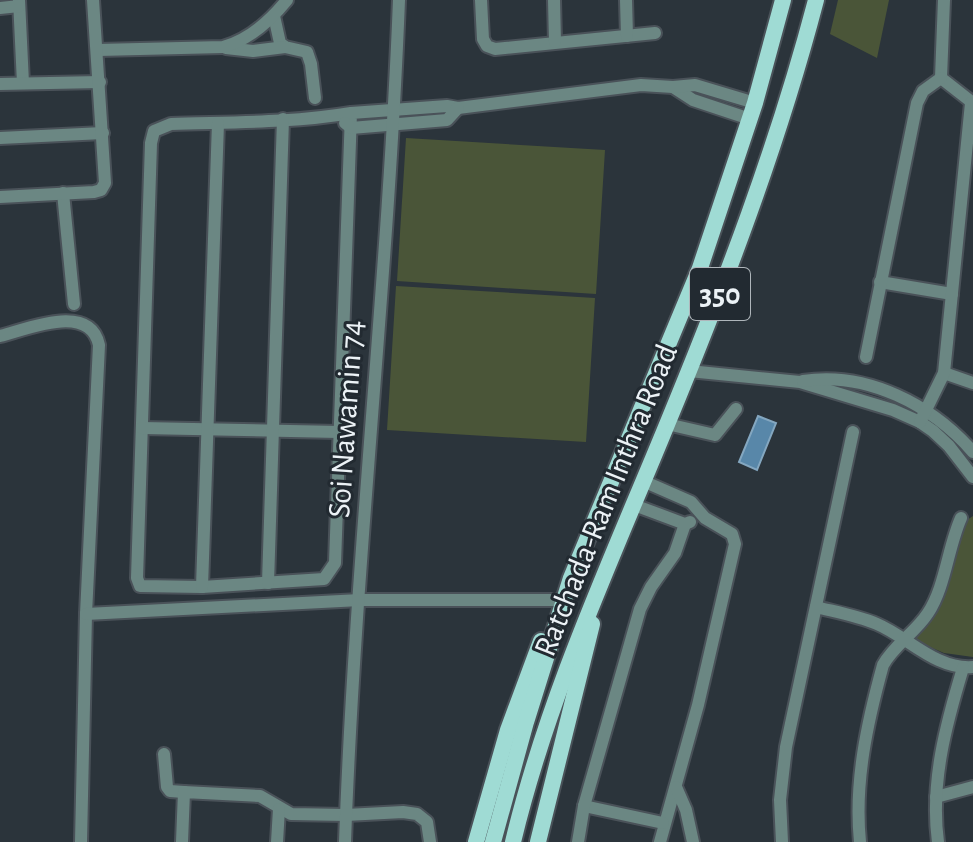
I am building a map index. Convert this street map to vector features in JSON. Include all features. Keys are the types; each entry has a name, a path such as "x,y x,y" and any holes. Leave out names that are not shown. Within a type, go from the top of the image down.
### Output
{"main road":[{"name":"Ratchada-Ram Inthra Road","path":"493,842 571,578 700,268 753,111 783,0"},
{"name":"Ratchada-Ram Inthra Road","path":"513,842 553,703 689,371 763,180 816,0"},
{"path":"476,842 508,730 541,640 571,578"},
{"path":"538,842 603,579"}],"street":[{"path":"0,197 94,192 101,190 105,183 93,0"},
{"path":"223,47 243,40 274,16 287,0"},
{"name":"Soi Nawamin 74","path":"345,842 369,434 394,125 399,0"},
{"path":"481,0 483,39 487,46 495,49 655,33"},
{"path":"554,0 555,42"},
{"path":"626,0 627,36"},
{"path":"941,78 944,0"},
{"path":"0,8 19,3 23,83"},
{"path":"274,16 280,43 285,47"},
{"path":"98,50 223,47 253,51 285,47 307,52 315,98"},
{"path":"923,416 944,373 972,103 941,78"},
{"path":"866,357 917,103 923,91 941,78"},
{"path":"0,84 100,82"},
{"path":"351,113 335,563 324,579 202,587 140,586 137,578 151,143 154,131 171,124 218,123 337,116 351,113 394,110 458,108 641,85 673,87 693,100 753,111"},
{"path":"337,116 351,128 447,120 458,108"},
{"path":"268,583 283,119"},
{"path":"202,587 218,123"},
{"path":"0,138 103,133"},
{"path":"63,193 74,304"},
{"path":"880,282 952,294"},
{"path":"0,336 60,321 81,323 91,328 97,335 99,345 86,614 81,842"},
{"path":"689,371 800,382 818,379 892,393 923,416 958,435 973,452"},
{"path":"944,373 973,383"},
{"path":"667,424 715,435 736,409"},
{"path":"923,416 973,477"},
{"path":"142,428 339,432"},
{"path":"782,842 780,800 786,747 853,432"},
{"path":"643,481 691,502 705,518 732,534 735,544 706,673 660,842"},
{"path":"634,505 685,524 705,518"},
{"path":"860,842 858,789 871,712 883,665 889,654 928,613 961,518"},
{"path":"578,842 584,806 640,609 675,553 685,524"},
{"path":"86,614 360,600 560,600"},
{"path":"816,607 874,622 927,654 968,668 938,770 938,842"},
{"path":"164,754 170,791 260,796 291,814 417,814 427,822 430,842"},
{"path":"676,787 686,810 693,842"},
{"path":"936,797 973,787"},
{"path":"182,842 184,792"},
{"path":"584,806 663,823"},
{"path":"277,842 279,809"}],"green space":[{"path":"838,0 889,0 877,58 830,34"},
{"path":"406,138 605,150 596,294 397,281"},
{"path":"396,286 595,298 586,442 387,430"},
{"path":"973,516 973,657 944,653 909,638 932,612 964,522"}],"water":[{"path":"758,416 776,423 757,470 739,462"}]}
